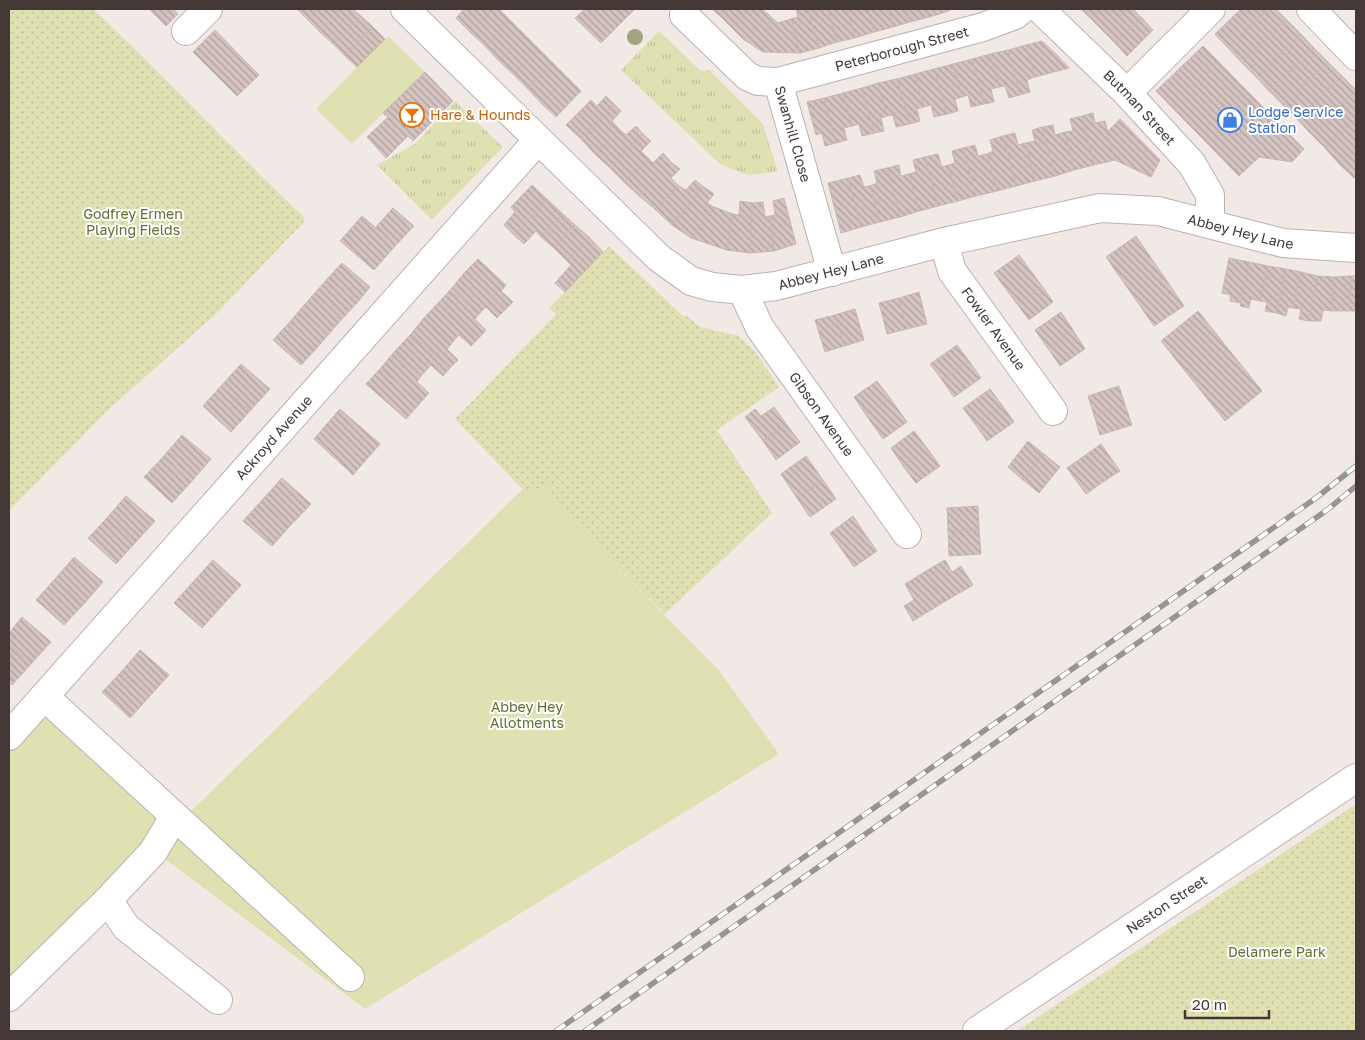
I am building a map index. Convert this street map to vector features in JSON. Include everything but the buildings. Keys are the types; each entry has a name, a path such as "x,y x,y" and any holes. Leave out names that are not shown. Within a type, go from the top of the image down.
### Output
{"street":[{"path":"186,31 208,9"},
{"name":"Peterborough Street","path":"778,82 983,27 1015,15 1022,9"},
{"name":"Butman Street","path":"1040,9 1127,93 1192,164 1210,194 1210,223"},
{"path":"1127,93 1211,9"},
{"path":"1311,9 1356,56"},
{"name":"Abbey Hey Lane","path":"420,13 538,140 659,258 690,281 712,287 742,290 776,286 944,242 1100,208 1158,211 1283,243 1356,248"},
{"name":"Swanhill Close","path":"684,15 747,76 758,82 778,82 832,272"},
{"name":"Ackroyd Avenue","path":"9,736 538,140"},
{"name":"Fowler Avenue","path":"944,242 952,272 1053,412"},
{"name":"Gibson Avenue","path":"742,290 760,328 907,534"},
{"path":"45,696 174,817 350,977"},
{"name":"Neston Street","path":"977,1031 1356,778"},
{"path":"9,997 108,900 153,852 174,817"},
{"path":"108,900 126,926 218,1000"}],"green space":[{"name":"Godfrey Ermen Playing Fields","path":"9,9 93,9 304,217 304,222 216,314 108,410 9,511"},
{"path":"659,31 701,71 709,70 763,124 778,172 748,175 721,165 621,70"},
{"path":"388,36 425,72 352,144 316,109"},
{"path":"455,101 503,147 432,220 377,165 415,144"},
{"path":"609,246 683,316 687,316 700,327 739,336 756,353 779,387 717,430 772,513 665,614 546,496 554,487 528,495 455,419 556,314 549,308"},
{"name":"Abbey Hey Allotments","path":"555,486 547,496 718,669 779,754 365,1009 161,856 9,986 9,743 53,694 191,811 523,489 528,494 534,489"},
{"name":"Delamere Park","path":"1356,804 1356,1031 1017,1031"}],"railway":[{"path":"556,1031 1316,498 1356,466"},
{"path":"585,1031 1327,510 1356,486"}],"place":[{"name":"Hare & Hounds","path":"412,115"},
{"name":"Lodge Service Station","path":"1230,120"}]}
